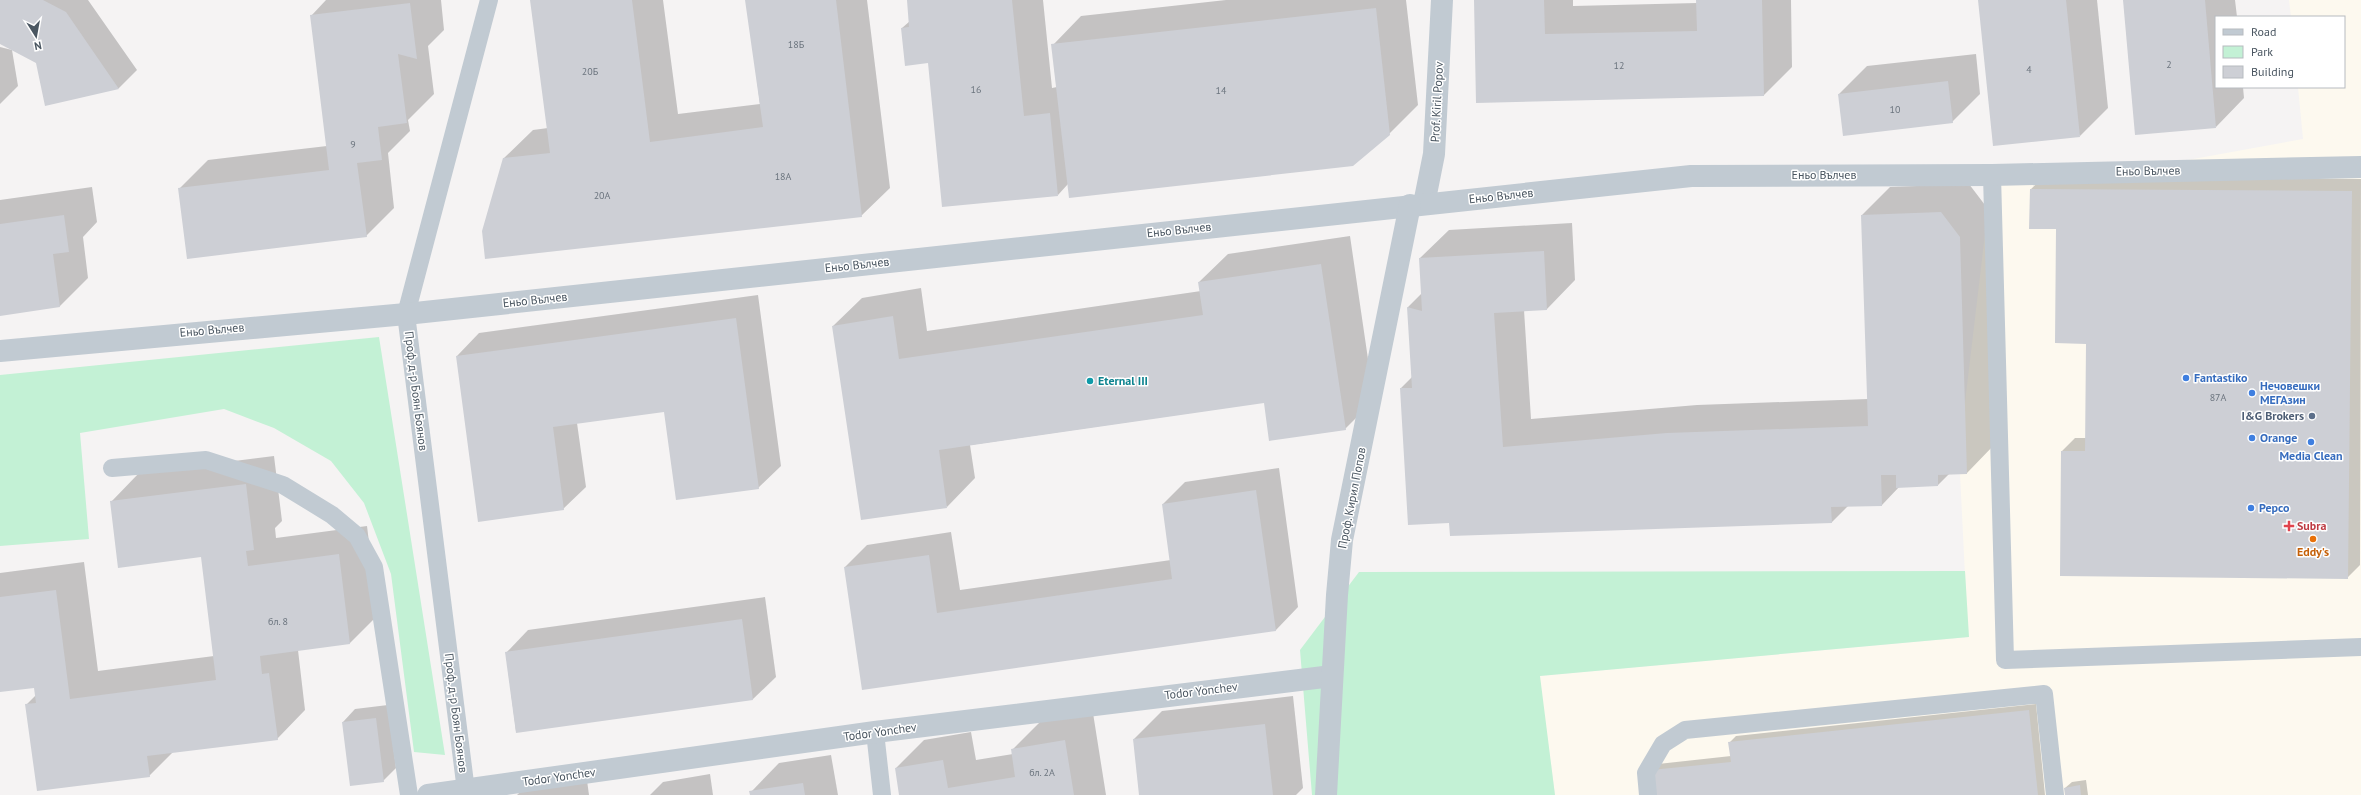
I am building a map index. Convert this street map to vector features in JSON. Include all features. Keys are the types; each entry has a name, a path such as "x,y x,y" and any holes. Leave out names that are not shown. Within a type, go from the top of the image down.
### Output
{"street":[{"name":"Prof. Kiril Popov","path":"1417,204 1434,154 1442,0"},
{"name":"Еньо Вълчев","path":"0,351 406,314 1417,204 1691,176 1992,175 2361,167"},
{"name":"Проф. Кирил Попов","path":"1326,795 1332,676 1342,540 1417,204"},
{"name":"Todor Yonchev","path":"428,795 467,793 875,732 1332,676"}],"lane":[{"name":"Проф. д-р Боян Боянов","path":"467,793 406,314 488,0"},
{"path":"1992,175 2005,660 2361,647"},
{"path":"112,468 206,460 282,485 332,515 357,536 374,567 408,795"},
{"path":"1648,795 1646,773 1663,744 1685,730 2044,694 2055,795"},
{"path":"875,732 882,795"}],"shaded area":[{"path":"2289,0 2361,0 2361,795 1555,795 1539,676 1968,637 1959,453 1992,175 2127,171 2303,139 2298,88 2345,88 2345,16 2291,16"}],"green space":[{"path":"379,337 445,755 414,752 391,574 364,503 331,461 274,428 224,409 80,433 89,539 0,546 0,375"},
{"path":"1965,571 1969,637 1540,676 1555,795 1312,795 1300,650 1359,572"}],"building":[{"path":"0,0 43,0 66,12 119,89 45,106 36,63 0,44"},
{"path":"530,0 632,0 650,142 763,127 745,0 836,0 862,217 485,259 482,231 503,158 550,153"},
{"path":"907,0 1012,0 1024,116 1050,113 1058,196 942,207 928,63 905,66 901,28 909,27"},
{"path":"1474,0 1544,0 1545,34 1697,31 1696,0 1762,0 1764,96 1476,103"},
{"path":"1978,0 2066,0 2080,137 1993,146"},
{"path":"2123,0 2205,0 2216,128 2135,135"},
{"path":"410,3 417,59 398,54 407,123 378,127 382,160 357,163 367,237 187,259 178,188 329,170 310,15"},
{"path":"1376,8 1390,135 1353,166 1069,198 1051,44"},
{"path":"1948,81 1953,123 1843,136 1838,94"},
{"path":"2030,189 2352,191 2348,579 2060,576 2061,451 2085,451 2086,344 2055,343 2056,229 2029,229"},
{"path":"1941,212 1960,237 1967,474 1938,475 1938,486 1896,488 1896,475 1881,475 1882,506 1831,507 1832,523 1450,536 1449,523 1408,525 1400,388 1412,388 1407,307 1422,311 1419,258 1544,251 1547,310 1494,313 1503,447 1667,433 1868,426 1861,215"},
{"path":"64,215 69,252 53,254 60,307 0,316 0,224"},
{"name":"Eternal III","path":"1321,264 1346,430 1269,441 1264,403 939,450 947,508 861,520 832,326 893,316 899,359 1203,315 1198,282"},
{"path":"736,318 759,489 676,500 664,412 553,427 564,510 478,522 456,356"},
{"path":"246,484 254,550 246,551 248,566 339,554 350,644 260,656 262,674 269,673 278,740 147,756 150,777 37,791 25,704 36,703 34,688 0,692 0,597 56,590 70,699 216,680 201,557 118,568 110,501"},
{"path":"1256,490 1276,631 862,690 844,567 929,555 937,613 1172,579 1162,504"},
{"path":"742,619 753,700 516,733 505,652"},
{"path":"2029,710 2038,795 1653,795 1651,770 1731,762 1728,742"},
{"path":"376,718 384,782 350,786 342,722"},
{"path":"1265,724 1273,795 1139,795 1133,739"},
{"path":"1065,740 1074,795 899,795 895,768 943,760 948,788 1015,777 1011,749"},
{"path":"803,783 805,795 750,795 749,791"},
{"path":"2080,785 2081,795 2065,795 2064,788"}],"place":[{"name":"Fantastiko","path":"2186,378"},
{"name":"Eternal III","path":"1090,381"},
{"name":"Нечовешки МЕГАзин","path":"2252,393"},
{"name":"I&G Brokers","path":"2312,416"},
{"name":"Orange","path":"2252,438"},
{"name":"Media Clean","path":"2311,442"},
{"name":"Pepco","path":"2251,508"},
{"name":"Subra","path":"2289,526"},
{"name":"Eddy's","path":"2313,539"}]}
